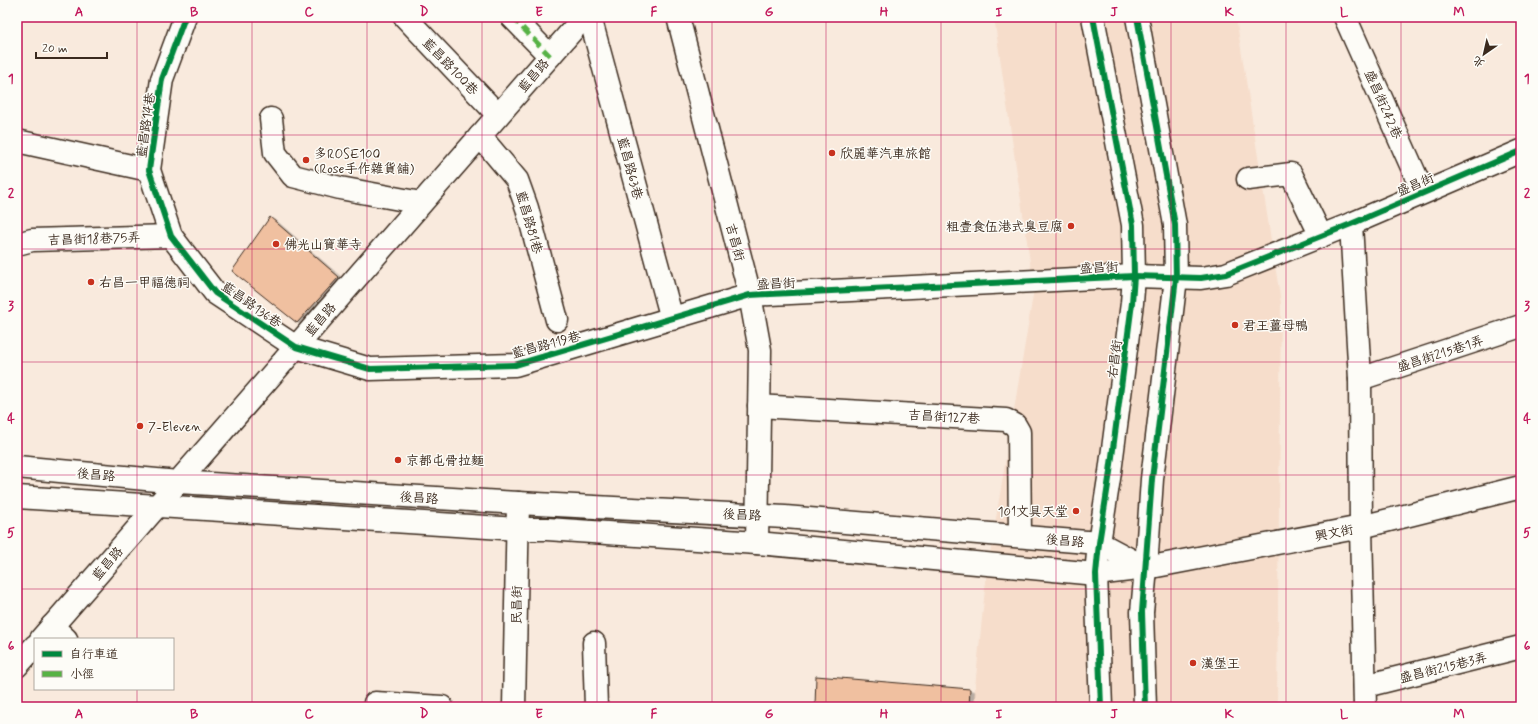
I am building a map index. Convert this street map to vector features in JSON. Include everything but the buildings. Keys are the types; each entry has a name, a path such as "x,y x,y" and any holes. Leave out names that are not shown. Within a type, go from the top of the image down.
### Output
{"street":[{"name":"藍昌路14巷","path":"171,236 149,170 162,79 185,17"},
{"name":"藍昌路100巷","path":"405,17 498,115"},
{"path":"512,17 550,56"},
{"name":"藍昌路","path":"53,635 157,506 584,17"},
{"name":"藍昌路63巷","path":"590,17 672,318"},
{"name":"吉昌街","path":"678,17 750,295 760,350 758,515 756,543"},
{"name":"右昌街","path":"1093,17 1133,225 1134,276 1132,310 1099,543 1096,574 1101,707"},
{"path":"1137,17 1175,224 1176,278 1152,479 1142,612 1145,707"},
{"name":"盛昌街242巷","path":"1345,17 1423,192"},
{"path":"271,119 275,153 293,176 340,188 421,203"},
{"name":"藍昌路81巷","path":"480,136 517,180 527,208 557,320"},
{"path":"17,141 149,170"},
{"name":"盛昌街","path":"750,295 1134,276 1202,278 1226,274 1351,224 1521,151"},
{"path":"1248,180 1291,174 1321,236"},
{"path":"1351,224 1360,379 1361,526 1365,697"},
{"name":"吉昌街18巷75弄","path":"17,244 32,240 171,236"},
{"name":"藍昌路136巷","path":"171,236 215,293 296,347"},
{"name":"藍昌路119巷","path":"296,347 370,369 515,365 750,295"},
{"name":"盛昌街215巷1弄","path":"1360,379 1521,326"},
{"name":"吉昌街127巷","path":"759,406 1006,420 1015,425 1018,432 1020,536"},
{"name":"後昌路","path":"17,467 178,482 518,503 758,515 1099,543 1146,568"},
{"name":"興文街","path":"1146,568 1361,526 1521,487"},
{"name":"後昌路","path":"17,497 518,528 547,528 756,543 1096,574 1146,568"},
{"name":"民昌街","path":"514,707 518,503"},
{"path":"594,642 596,707"},
{"path":"17,666 34,647"},
{"name":"盛昌街215巷3弄","path":"1365,697 1521,647"},
{"path":"375,703 442,707"}],"shaded area":[{"path":"994,17 1236,17 1281,303 1277,707 973,707 986,579 1034,289"}],"marked path":[{"path":"512,17 550,56"}],"cycle path":[{"path":"185,17 162,79 149,170 171,236 215,293 296,347 370,369 515,365 750,295 1134,276 1201,278 1226,274 1351,224 1521,151"},
{"path":"1093,17 1133,225 1134,276 1132,303 1096,574 1101,707"},
{"path":"1137,17 1175,225 1176,278 1152,479 1142,612 1145,707"}],"place":[{"name":"欣麗華汽車旅館","path":"832,153"},
{"name":"多ROSE100 (Rose手作雜貨舖)","path":"306,160"},
{"name":"粗壹食伍港式臭豆腐","path":"1071,226"},
{"name":"佛光山寶華寺","path":"276,244"},
{"name":"右昌一甲福德祠","path":"91,282"},
{"name":"君王薑母鴨","path":"1235,325"},
{"name":"7-Eleven","path":"140,426"},
{"name":"京都屯骨拉麵","path":"398,460"},
{"name":"101文具天堂","path":"1076,511"},
{"name":"漢堡王","path":"1193,663"}]}
